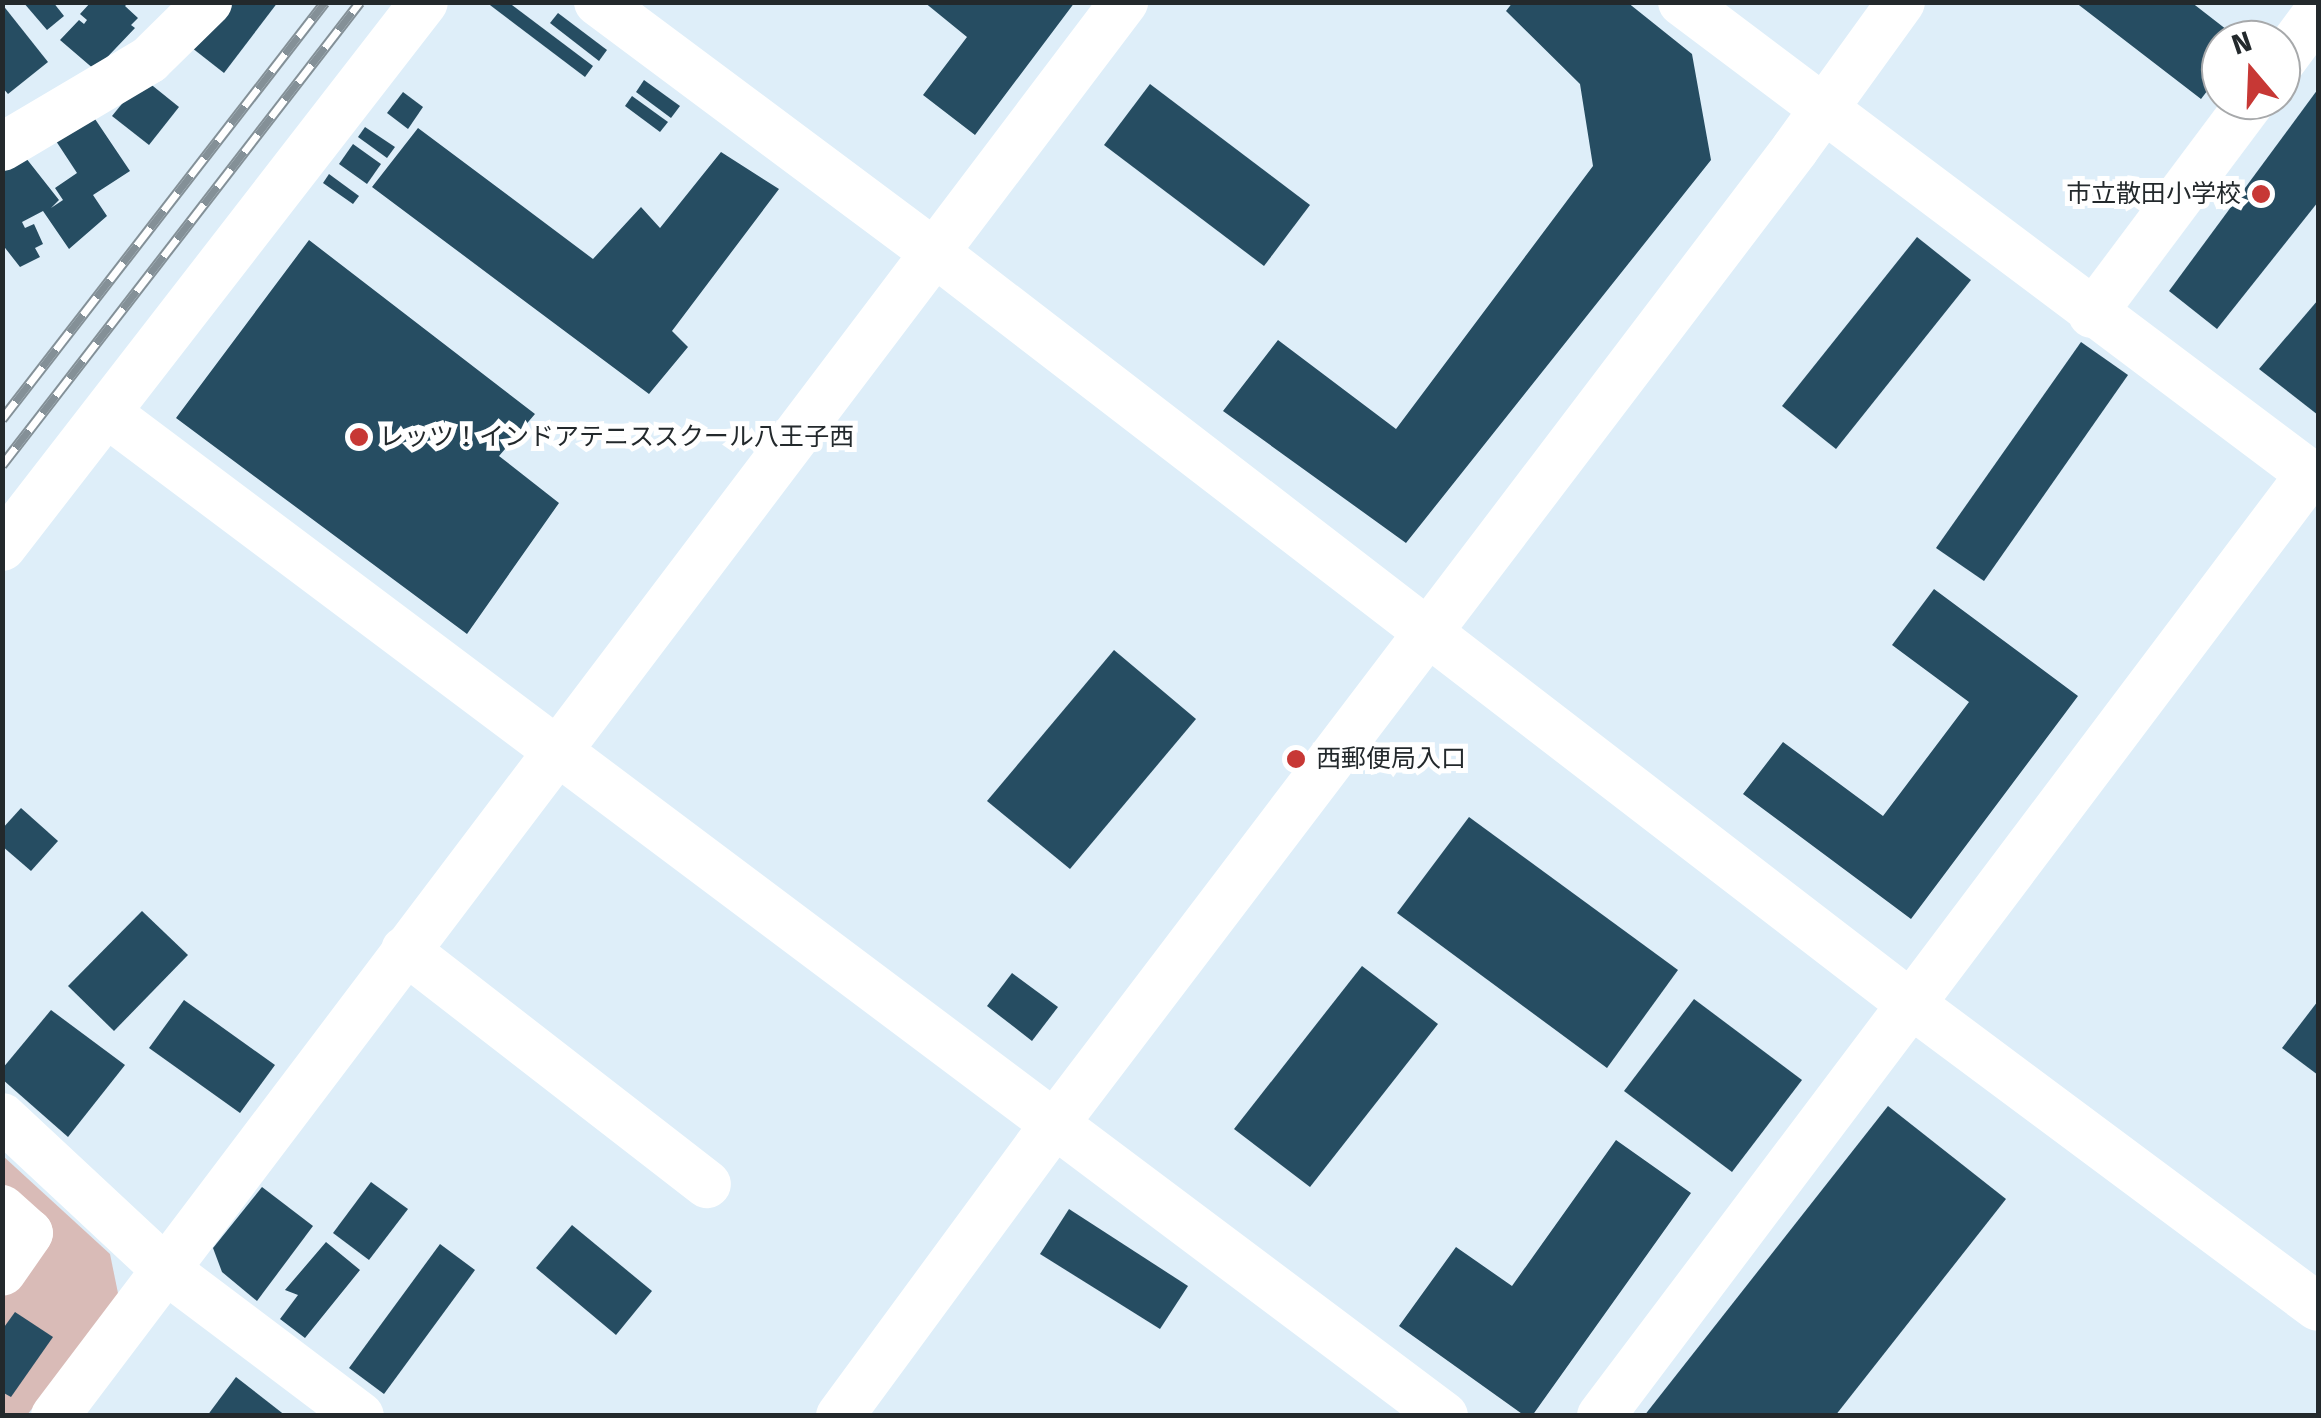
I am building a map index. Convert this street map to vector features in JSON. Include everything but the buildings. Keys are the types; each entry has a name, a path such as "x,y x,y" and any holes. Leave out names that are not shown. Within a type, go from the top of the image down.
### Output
{"street":[{"path":"2,147 149,60 208,2"},
{"path":"2,547 424,2"},
{"path":"598,2 934,252 1911,1004 2318,1306"},
{"path":"55,1416 1124,2"},
{"path":"1602,1416 2314,477 2092,314 1682,2"},
{"path":"840,1416 1056,1122 1824,109 1900,2"},
{"path":"2301,35 2318,12"},
{"path":"2092,314 2237,120"},
{"path":"108,414 1444,1416"},
{"path":"405,950 707,1184"},
{"path":"2,1117 166,1268 360,1416"},
{"path":"2,1272 16,1221 68,1178"}],"shaded area":[{"path":"3,1156 110,1254 119,1298 27,1415 3,1415"}],"railway":[{"path":"2,419 325,2"},
{"path":"2,465 360,2"}],"place":[{"name":"市立散田小学校","path":"2261,194"},
{"name":"レッツ！インドアテニススクール八王子西","path":"359,437"},
{"name":"西郵便局入口","path":"1296,759"}]}
